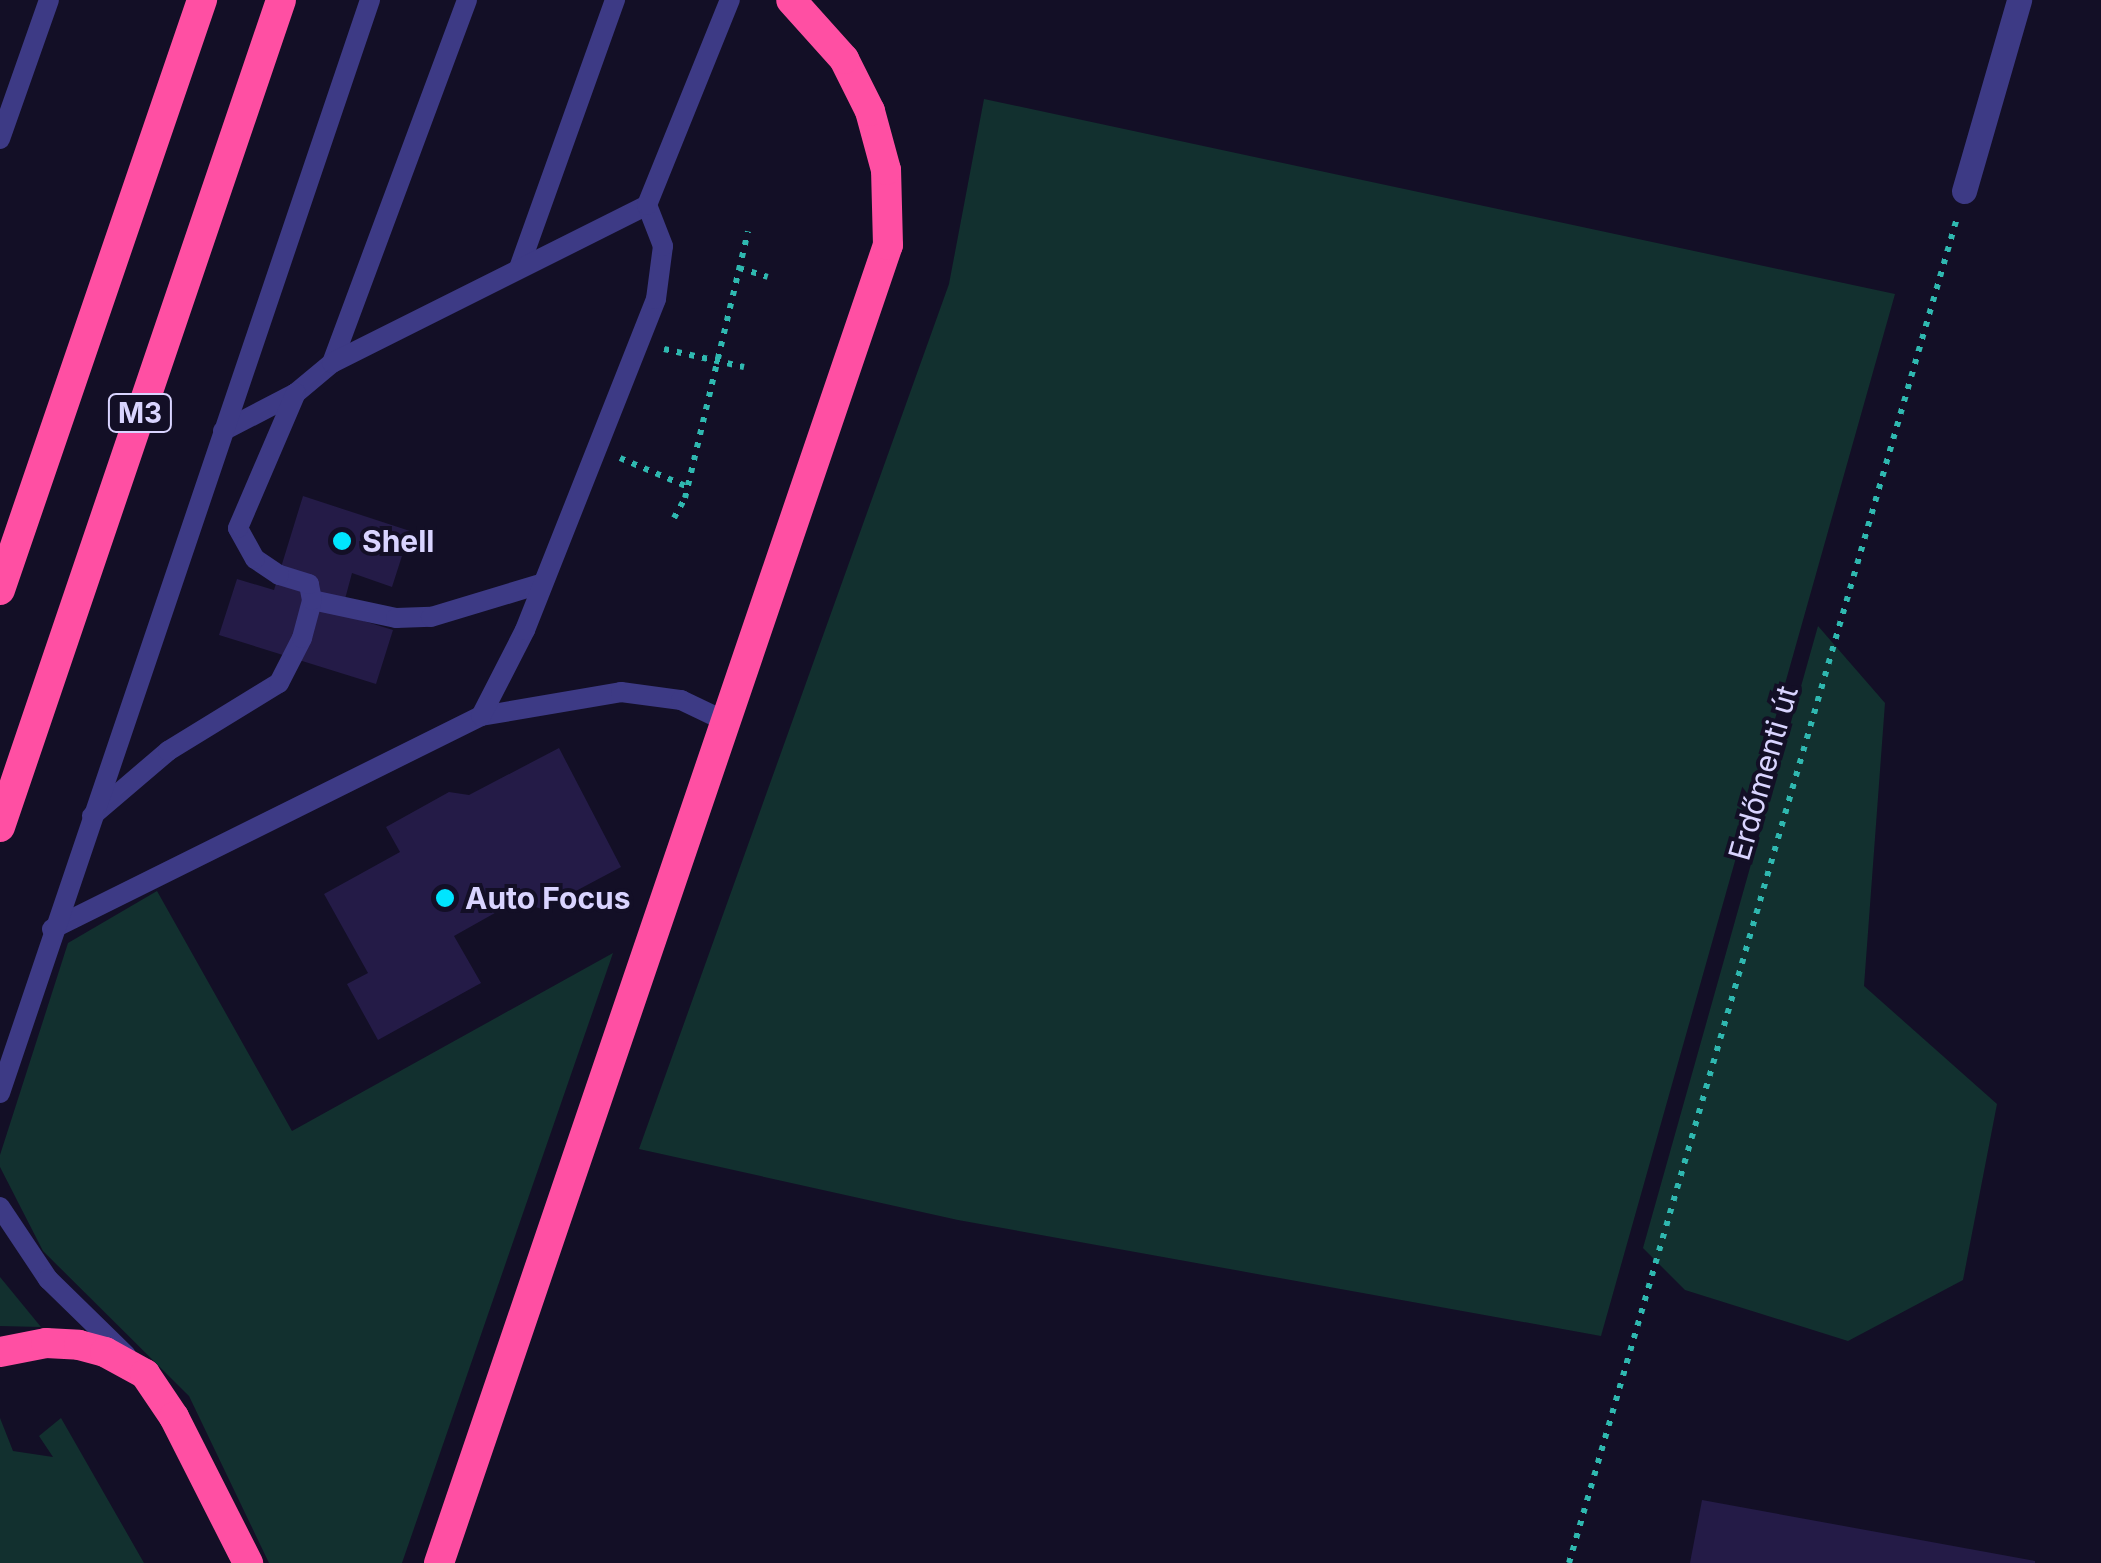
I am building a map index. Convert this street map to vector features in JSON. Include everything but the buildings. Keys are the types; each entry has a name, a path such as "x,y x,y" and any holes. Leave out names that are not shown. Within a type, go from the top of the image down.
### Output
{"highway":[{"name":"M3","path":"0,590 202,0"},
{"name":"M3","path":"0,827 281,0"},
{"path":"439,1563 888,245 886,170 870,111 844,59 792,0"},
{"path":"0,1352 46,1343 80,1345 105,1352 145,1374 174,1417 248,1563"}],"street":[{"path":"1964,191 2019,0"}],"lane":[{"path":"0,140 49,0"},
{"path":"0,1093 52,929 370,0"},
{"path":"332,363 468,0"},
{"path":"520,268 616,0"},
{"path":"223,431 296,393 332,363 646,205 730,0"},
{"path":"481,716 525,630 656,298 664,246 646,205"},
{"path":"91,817 168,751 279,683 302,638 312,600 309,584 279,575 255,559 238,528 296,393"},
{"path":"312,600 396,618 432,616 540,584"},
{"path":"52,929 481,716 621,692 681,700 728,722"},
{"path":"0,1207 48,1279 145,1374"}],"path":[{"name":"Erdőmenti út","path":"1569,1563 1964,191"},
{"path":"674,518 688,487 748,231"},
{"path":"739,268 768,276"},
{"path":"638,344 744,367"},
{"path":"595,448 688,487"}],"green space":[{"path":"984,99 1895,294 1601,1336 958,1220 639,1149 949,284"},
{"path":"1818,626 1885,703 1864,986 1997,1104 1963,1280 1848,1341 1685,1290 1643,1248"},
{"path":"157,891 292,1131 613,953 402,1563 269,1563 189,1396 43,1251 0,1167 0,1155 68,943"},
{"path":"0,1277 41,1327 0,1326"},
{"path":"0,1418 13,1451 53,1457 39,1436 61,1418 144,1563 0,1563"}],"place":[{"name":"Shell","path":"342,541"},
{"name":"Auto Focus","path":"445,898"}]}
